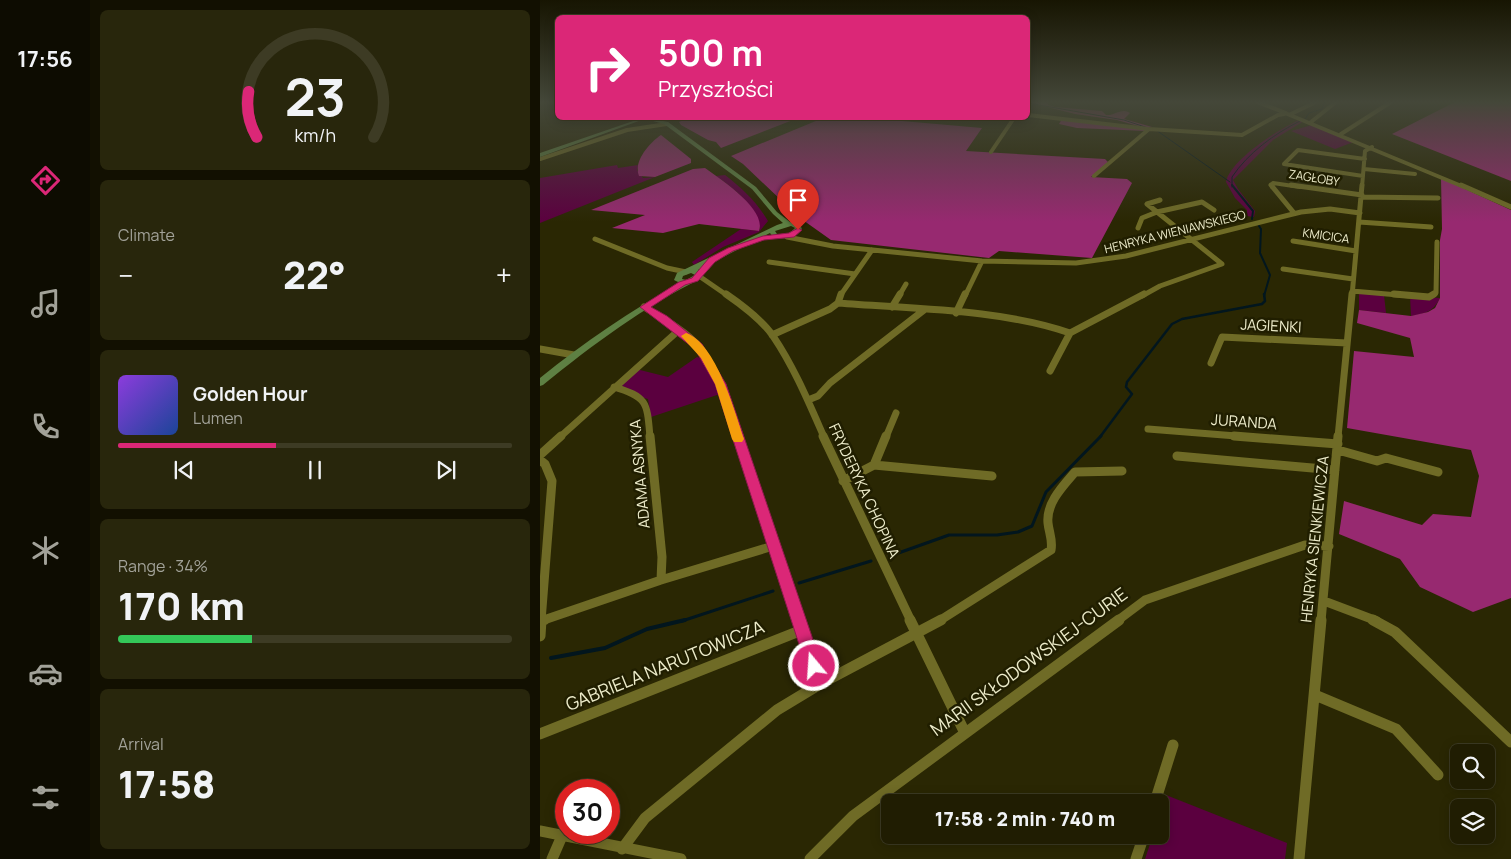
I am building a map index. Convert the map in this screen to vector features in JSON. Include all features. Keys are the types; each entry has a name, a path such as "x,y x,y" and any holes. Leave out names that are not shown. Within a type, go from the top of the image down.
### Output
{"street":[{"path":"540,155 578,142"},
{"path":"540,159 591,142"},
{"path":"694,142 754,188 775,213 788,224 797,226 797,232 787,237 774,232"},
{"path":"991,152 998,142"},
{"path":"1094,176 1134,142"},
{"path":"1362,142 1511,206"},
{"name":"HENRYKA SIENKIEWICZA","path":"1299,859 1361,196 1366,149 1372,146"},
{"path":"1365,159 1296,150 1284,164 1364,173 1415,174"},
{"name":"ZAGŁOBY","path":"1294,214 1271,186 1273,183 1361,196"},
{"path":"1361,196 1438,198"},
{"path":"1050,371 1070,333 1160,286 1222,264 1147,204 1160,200"},
{"path":"1138,228 1142,218 1157,212 1202,202 1214,210"},
{"name":"HENRYKA WIENIAWSKIEGO","path":"787,237 872,250 982,261 1045,264 1096,261 1294,214 1330,209 1360,218"},
{"path":"774,232 775,213"},
{"path":"1360,218 1431,227"},
{"path":"661,295 678,278 688,272 742,244 774,232 788,224"},
{"name":"HENRYKA WIENIAWSKIEGO","path":"797,232 814,242"},
{"path":"595,239 667,268 688,272 694,278"},
{"name":"KMICICA","path":"1292,242 1356,251"},
{"path":"1352,291 1429,297 1436,293 1437,242"},
{"path":"838,303 838,298 872,250"},
{"path":"540,383 574,355 661,295 694,278 712,260"},
{"path":"956,313 982,261"},
{"path":"769,262 855,274"},
{"path":"667,268 678,278 694,278"},
{"path":"1283,269 1353,280"},
{"name":"FRYDERYKA CHOPINA","path":"694,278 711,283 738,302 772,335 808,400 843,481 964,731"},
{"path":"892,307 906,284"},
{"path":"772,335 830,309 838,303 956,313 1041,323 1070,333"},
{"path":"644,307 679,330 699,347 720,384 820,684"},
{"path":"808,400 818,396 830,383 924,310"},
{"path":"540,455 679,330"},
{"name":"JAGIENKI","path":"1211,362 1222,337 1347,343"},
{"path":"540,349 574,355"},
{"name":"ADAMA ASNYKA","path":"614,387 638,394 645,400 648,411 662,557 661,580"},
{"path":"874,465 896,413"},
{"name":"JURANDA","path":"1148,429 1338,447 1377,462 1386,458 1438,472"},
{"path":"1178,456 1335,470"},
{"path":"540,460 545,464 552,481 540,636"},
{"path":"843,481 874,465 992,476"},
{"path":"622,848 645,818 777,710 915,631 957,611 1051,550 1053,545 1048,521 1050,511 1054,499 1075,472 1122,471"},
{"name":"MARII SKŁODOWSKIEJ-CURIE","path":"810,859 852,816 964,731 1145,600 1306,545 1329,546"},
{"path":"541,620 661,580 773,546"},
{"path":"1324,601 1380,622 1395,632 1511,742"},
{"name":"GABRIELA NARUTOWICZA","path":"540,734 802,630"},
{"path":"1315,695 1396,730 1438,775"},
{"path":"1158,794 1173,745"},
{"path":"540,831 555,834"},
{"path":"552,859 559,844"},
{"path":"602,844 681,859"},
{"path":"1136,859 1141,844"}],"shaded area":[{"path":"670,142 691,159 691,163 655,177 639,176 638,165 640,159 652,143"},
{"path":"716,142 736,142 721,148"},
{"path":"765,142 972,142 966,151 1105,159 1108,162 1091,177 1127,179 1132,183 1092,258 999,251 989,258 831,240 800,218 743,164 731,156"},
{"path":"1262,142 1271,142 1233,180 1255,211 1254,217 1247,216 1247,210 1235,198 1226,182 1229,173 1236,164"},
{"path":"1318,142 1353,142 1335,149"},
{"path":"1412,142 1511,142 1511,181"},
{"path":"617,165 618,168 638,165 637,170 643,178 655,177 540,223 540,178"},
{"path":"705,168 741,195 749,204 760,222 759,231 699,224 663,233 612,228 645,215 591,210 693,169"},
{"path":"725,175 749,196 768,221 759,232 723,247 694,265 692,262 741,229 759,231 760,229 755,213 750,206 737,192 716,176"},
{"path":"1441,178 1511,210 1511,598 1473,612 1420,587 1400,559 1339,534 1344,501 1422,525 1433,514 1471,517 1479,476 1471,450 1347,428 1354,351 1414,357 1410,338 1357,323 1359,310 1411,316 1428,312 1435,308 1440,298"},
{"path":"1359,292 1384,295 1386,313 1359,310"},
{"path":"1410,296 1440,298 1435,306 1428,311 1411,316"},
{"path":"697,357 705,360 720,394 651,417 648,399 616,391 636,369 668,377"},
{"path":"1169,796 1287,843 1285,859 1145,859 1150,844 1169,844"}],"waterway":[{"path":"1173,142 1230,182"},
{"path":"1232,185 1232,177 1238,168 1266,142"},
{"path":"1232,185 1253,211 1252,219"},
{"path":"1259,226 1261,229 1260,253 1270,275 1264,295"},
{"path":"1100,437 1132,394 1126,387 1127,382 1172,324 1182,319 1262,304 1265,301 1264,295"},
{"path":"890,556 949,535 997,535 1018,532 1032,526 1046,492 1101,436"},
{"path":"799,583 871,561"},
{"path":"682,621 773,591"},
{"path":"551,658 605,648 647,629 685,620"}],"slow traffic":[{"path":"686,336 706,356 720,384 738,439"}],"route":[{"path":"798,230 791,236 763,238 742,244 730,250 712,260 695,279 661,295 644,307 663,318 699,347 706,356 720,384 814,666"}]}
